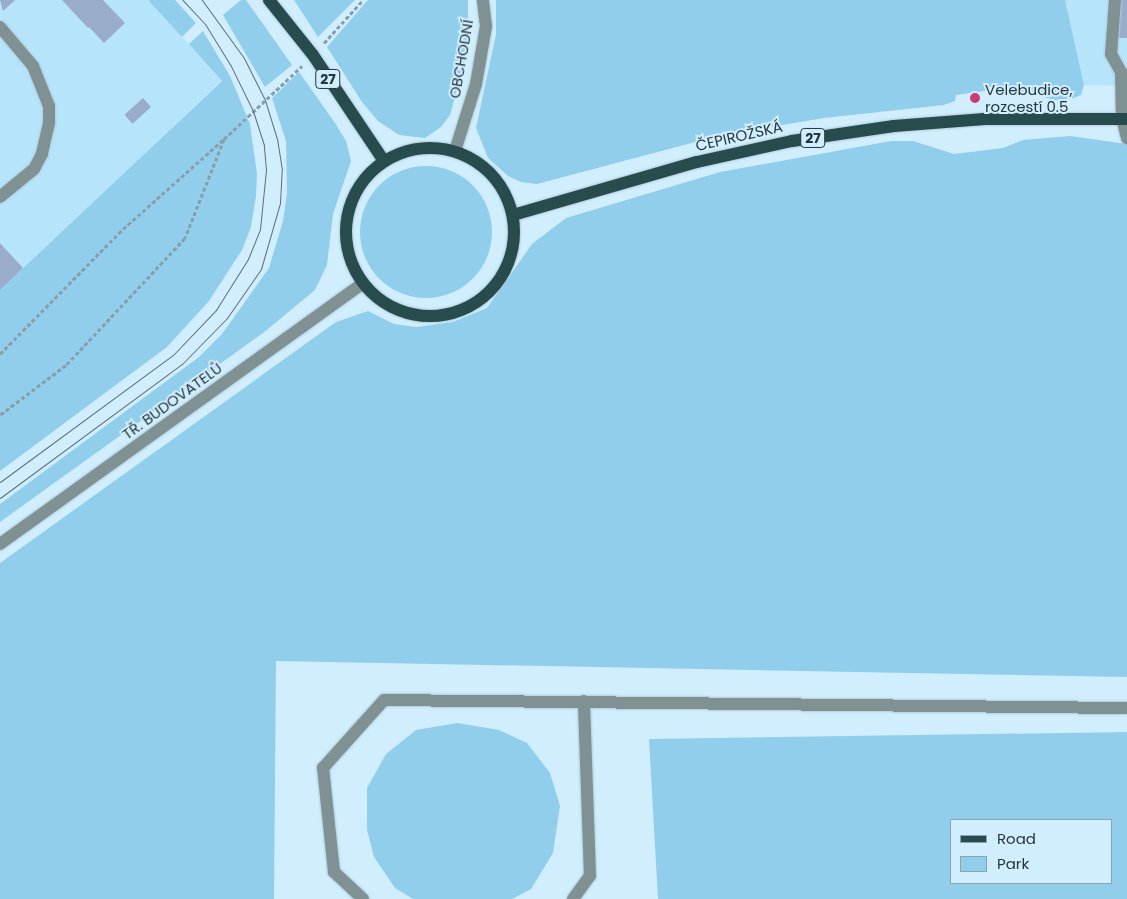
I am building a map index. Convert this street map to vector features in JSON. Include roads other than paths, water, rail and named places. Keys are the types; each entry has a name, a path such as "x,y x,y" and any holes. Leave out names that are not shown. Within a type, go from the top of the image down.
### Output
{"main road":[{"name":"27","path":"269,0 313,55 384,161"},
{"name":"ČEPIROŽSKÁ","path":"513,215 697,162 792,141 894,126 985,120 1125,119"},
{"path":"418,148 455,151 476,160 493,175 506,194 513,215 515,238 507,267 485,297 466,309 444,316 421,316 399,311 379,299 363,283 352,263 346,241 347,218 358,189 384,161 418,148"}],"street":[{"name":"OBCHODNÍ","path":"455,151 476,84 486,26 484,0"},
{"path":"1115,0 1111,54 1121,72 1127,138"},
{"path":"0,27 33,66 49,106 49,123 42,154 34,169 0,197"},
{"name":"TŘ. BUDOVATELŮ","path":"0,544 363,283"},
{"path":"363,899 334,872 323,768 384,700 1127,708"},
{"path":"573,899 590,876 584,701"}],"tram line":[{"path":"0,482 174,354 216,310 248,259 260,229 266,170 264,145 253,111 231,66 205,24 183,0"},
{"path":"0,498 183,363 227,318 261,269 280,203 282,170 277,139 265,100 244,58 202,0"}],"place":[{"name":"Velebudice, rozcestí 0.5","path":"975,98"}]}
